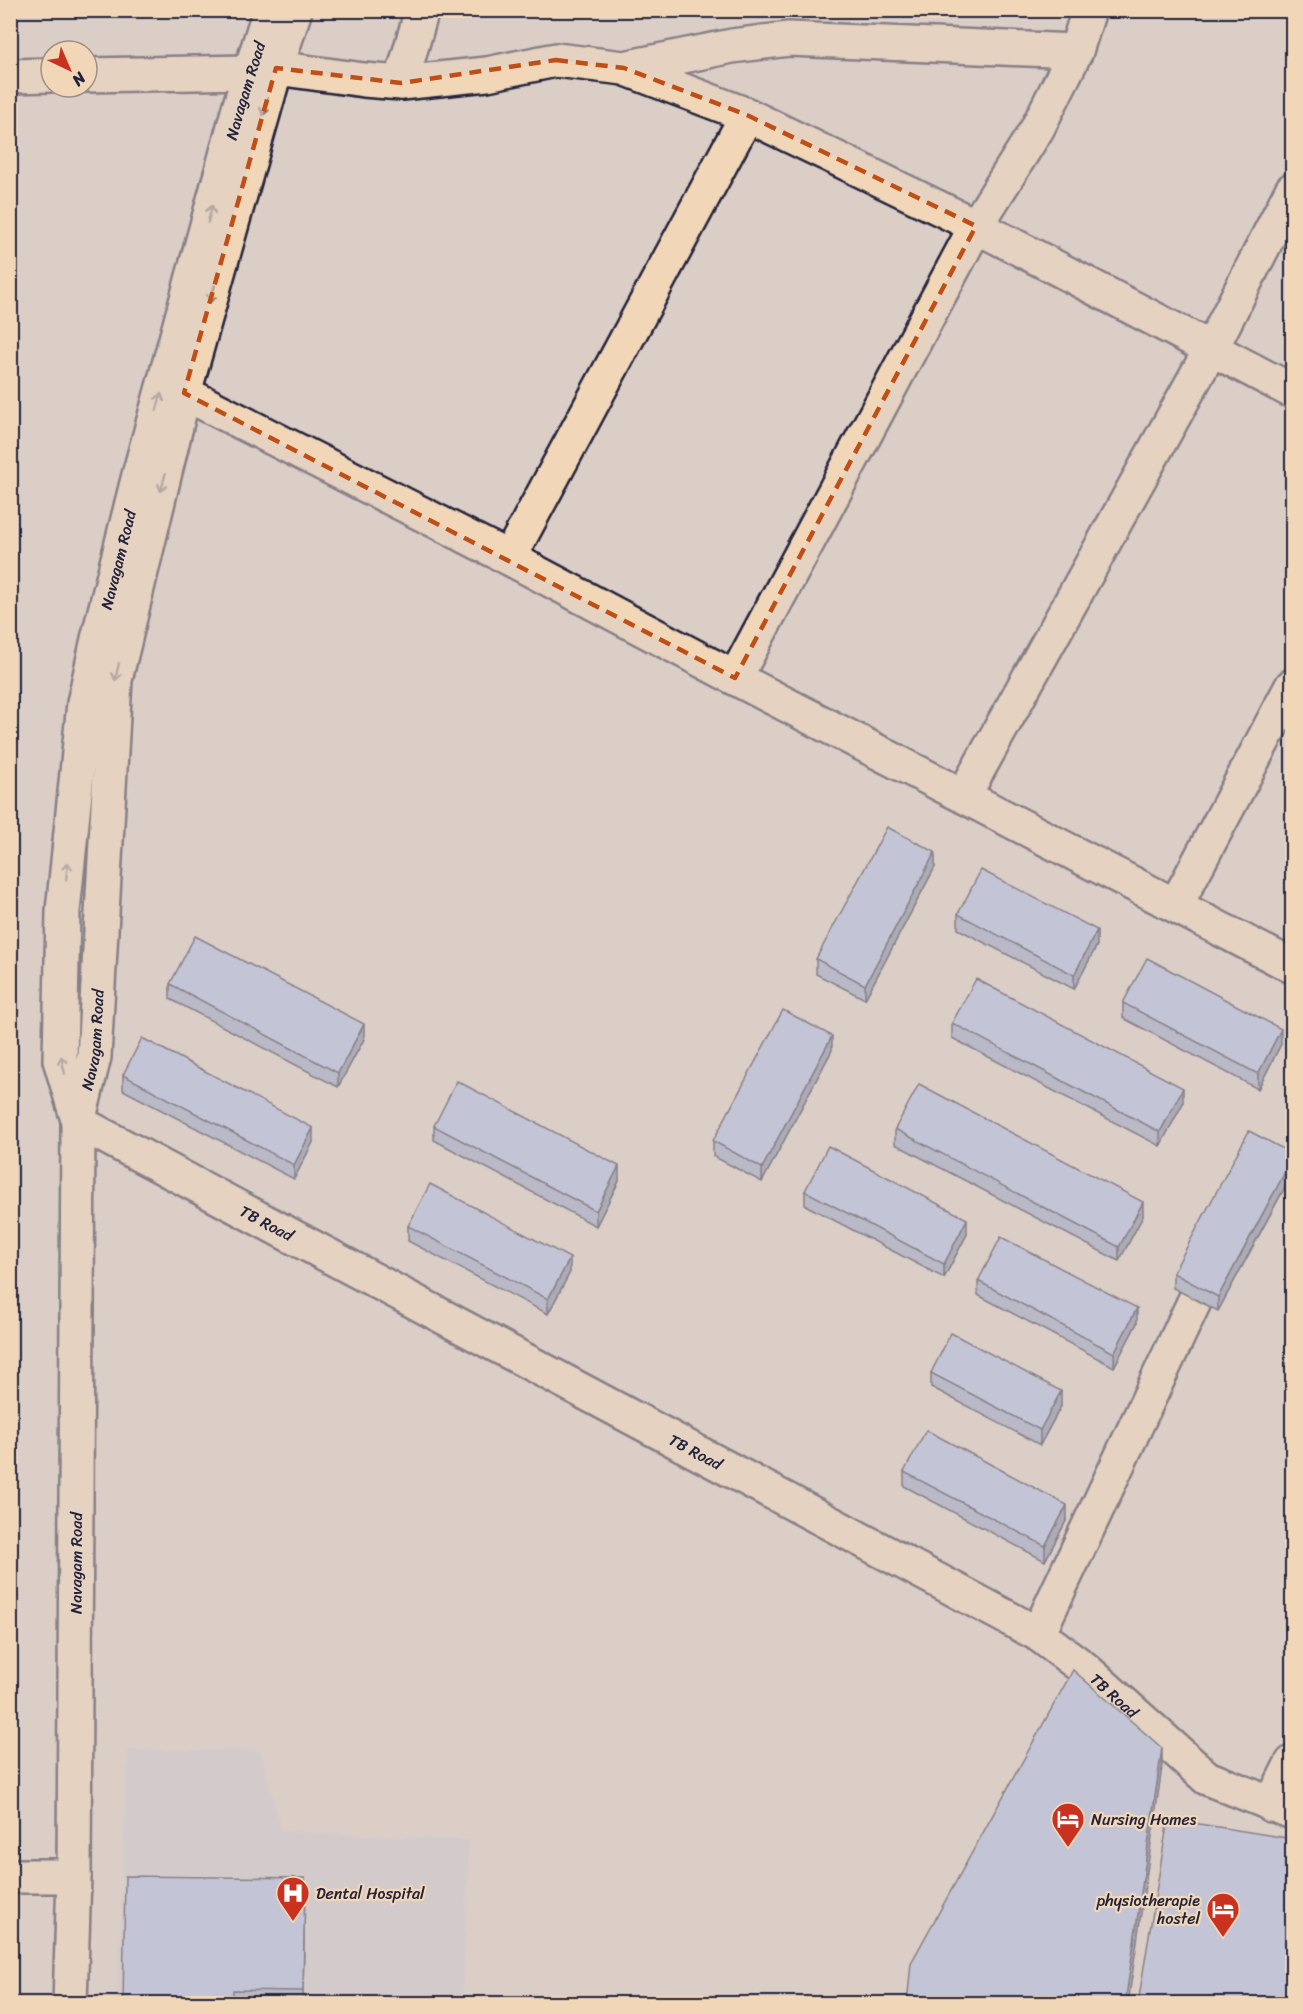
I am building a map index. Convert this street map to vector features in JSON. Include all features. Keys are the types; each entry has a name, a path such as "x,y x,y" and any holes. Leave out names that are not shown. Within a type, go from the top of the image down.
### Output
{"street":[{"name":"Navagam Road","path":"70,2004 74,1876 78,1122 94,1057 115,680 263,70 270,10"},
{"name":"Navagam Road","path":"78,1122 60,1060 63,911 84,704 139,475 263,70 295,10"},
{"path":"401,83 422,10"},
{"path":"735,678 976,225 1037,129 1076,51 1089,10"},
{"path":"624,68 732,46 789,25 1076,51"},
{"path":"99,75 263,70 401,83 487,74 556,60 624,68 747,115 976,225 1293,391"},
{"path":"10,76 39,75"},
{"path":"509,558 747,115"},
{"path":"964,795 1211,349 1293,190"},
{"path":"184,393 509,558 735,678 1293,966"},
{"path":"1176,905 1293,686"},
{"name":"TB Road","path":"78,1122 1038,1634 1085,1669 1207,1778 1282,1808"},
{"path":"1038,1634 1203,1283 1235,1237"},
{"path":"1080,1703 1085,1669"},
{"path":"1282,1808 1293,1763"},
{"path":"10,1876 74,1876"}],"highlighted area":[{"path":"556,60 624,68 747,115 976,226 735,678 184,393 276,68 401,83"}],"shaded area":[{"name":"Dental Hospital","path":"128,1750 260,1750 282,1831 469,1840 462,2003 117,2004"}],"building":[{"path":"887,827 935,852 865,985 816,959"},
{"path":"981,870 1097,930 1074,975 958,914"},
{"path":"195,936 364,1024 338,1073 170,984"},
{"path":"1147,958 1281,1029 1258,1074 1123,1003"},
{"path":"976,979 1183,1088 1160,1132 952,1023"},
{"path":"783,1010 832,1036 762,1168 713,1141"},
{"path":"142,1038 313,1128 294,1165 123,1075"},
{"path":"457,1081 619,1166 596,1211 434,1126"},
{"path":"919,1084 1143,1202 1119,1247 895,1129"},
{"path":"1249,1131 1293,1154 1293,1157 1218,1297 1173,1273"},
{"path":"828,1146 967,1219 944,1264 805,1191"},
{"path":"430,1184 570,1258 548,1299 408,1226"},
{"path":"1001,1237 1137,1308 1114,1353 978,1281"},
{"path":"951,1333 1061,1391 1040,1430 931,1373"},
{"path":"926,1430 1067,1505 1045,1546 904,1472"},
{"name":"Nursing Homes","path":"1073,1670 1162,1748 1125,2004 907,2004 911,1963"},
{"name":"physiotherapie hostel","path":"1168,1819 1293,1839 1293,2004 1138,2004"},
{"path":"125,1876 305,1878 303,1991 233,1990 233,2004 123,2004"}],"place":[{"name":"Nursing Homes","path":"1068,1848"},
{"name":"Dental Hospital","path":"293,1922"},
{"name":"physiotherapie hostel","path":"1223,1938"}]}
